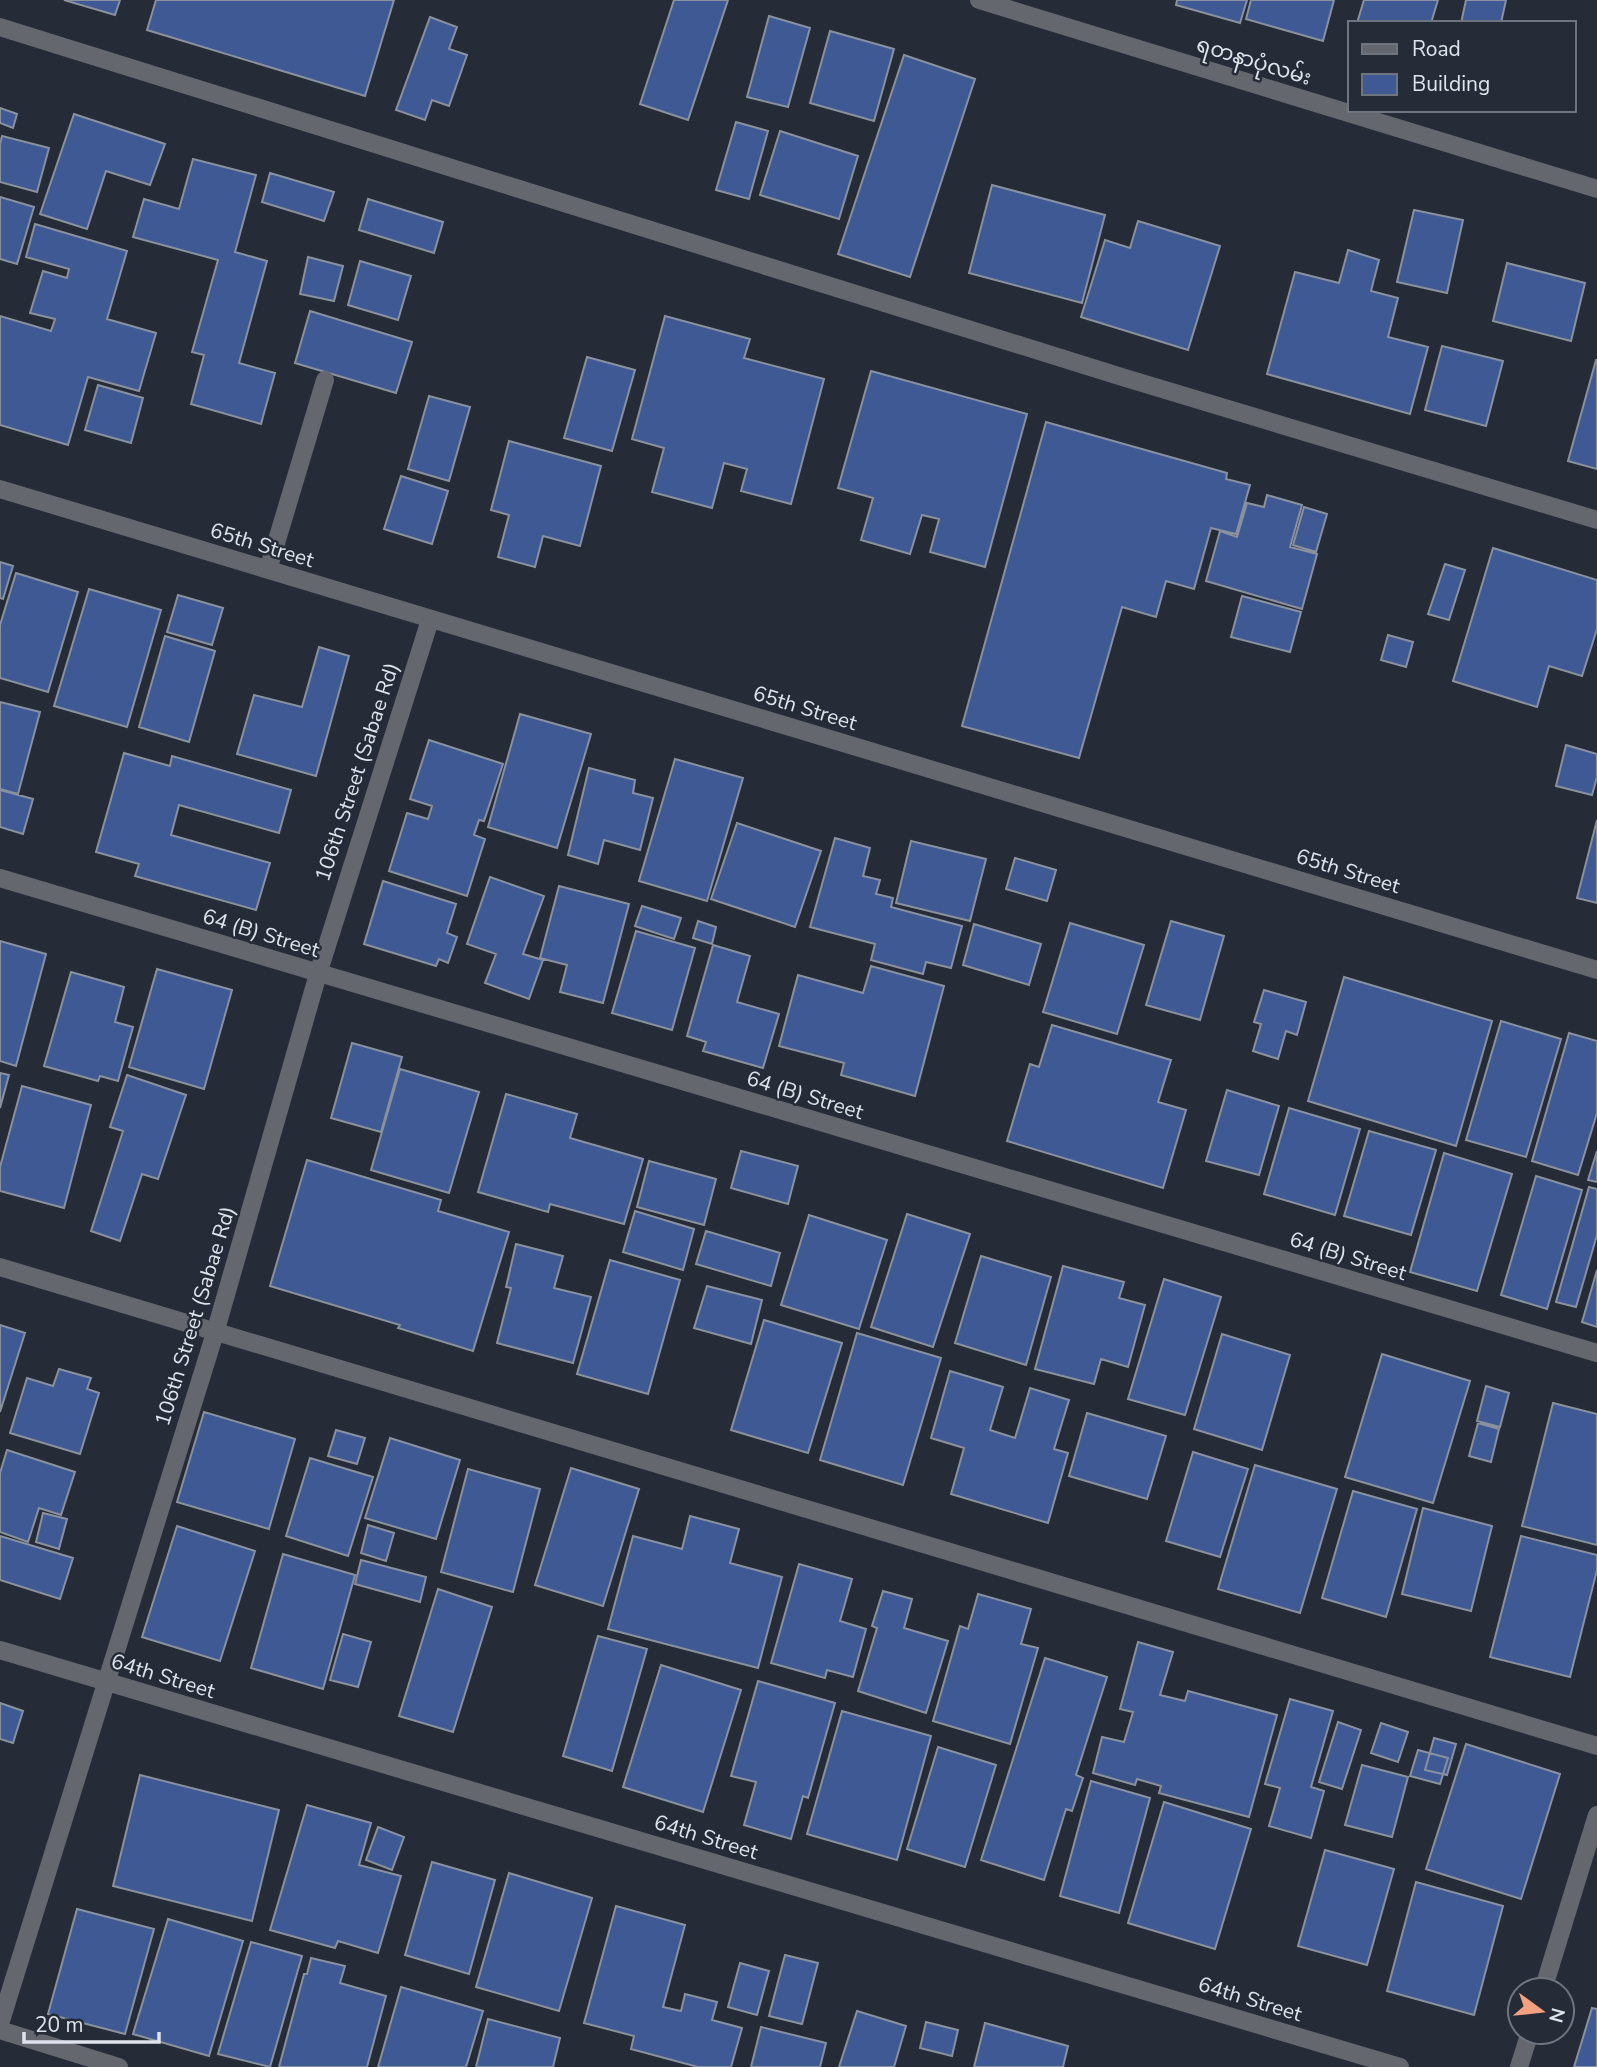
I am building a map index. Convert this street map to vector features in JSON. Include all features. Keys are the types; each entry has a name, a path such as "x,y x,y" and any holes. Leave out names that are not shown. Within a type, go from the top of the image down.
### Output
{"street":[{"name":"ရတနာပုံလမ်း","path":"979,0 1597,189"},
{"path":"0,27 1096,369 1597,520"},
{"path":"268,570 325,380"},
{"name":"65th Street","path":"0,489 1597,970"},
{"name":"106th Street (Sabae Rd)","path":"0,2024 215,1333 318,974 430,620"},
{"name":"64 (B) Street","path":"0,878 1597,1353"},
{"path":"0,1267 1597,1746"},
{"name":"64th Street","path":"0,1650 1400,2067"},
{"path":"1547,1976 1597,1815"},
{"path":"0,2030 119,2067"},
{"path":"1520,2067 1526,2046"}],"building":[{"path":"64,0 120,0 115,15"},
{"path":"156,0 394,0 365,96 147,30"},
{"path":"674,0 728,0 688,120 640,104"},
{"path":"1177,0 1247,0 1240,23 1176,5"},
{"path":"1251,0 1334,0 1323,41 1246,19"},
{"path":"1364,0 1438,0 1432,21 1358,21"},
{"path":"1466,0 1506,0 1501,21 1461,21"},
{"path":"769,16 810,28 788,107 747,97"},
{"path":"430,17 457,27 449,49 467,55 449,106 432,100 425,120 396,110"},
{"path":"830,31 894,49 874,121 810,103"},
{"path":"904,55 975,79 910,277 838,254"},
{"path":"0,108 17,114 13,128 0,123"},
{"path":"74,114 165,144 150,185 106,171 87,229 40,214"},
{"path":"736,122 768,131 749,199 716,190"},
{"path":"780,131 858,156 839,219 760,195"},
{"path":"2,136 49,148 37,192 0,182"},
{"path":"193,159 256,175 235,252 267,261 239,363 275,373 261,424 191,404 204,355 192,352 218,260 133,237 144,199 179,209"},
{"path":"270,173 334,192 324,221 262,202"},
{"path":"992,185 1105,215 1082,303 969,273"},
{"path":"0,197 34,207 17,264 0,259"},
{"path":"368,199 443,222 434,253 359,230"},
{"path":"1414,210 1463,220 1447,293 1397,282"},
{"path":"1138,221 1220,246 1188,350 1081,317 1105,240 1130,248"},
{"path":"35,224 127,251 107,319 156,333 139,391 88,377 68,445 0,425 0,316 51,331 55,319 30,313 43,271 67,278 69,269 26,257"},
{"path":"1348,250 1379,260 1371,291 1398,298 1388,337 1428,347 1410,414 1267,374 1295,272 1339,283"},
{"path":"308,257 343,266 334,301 300,294"},
{"path":"360,261 411,276 398,320 348,305"},
{"path":"1507,263 1585,283 1571,341 1493,321"},
{"path":"310,311 412,342 396,393 295,363"},
{"path":"665,316 750,339 744,358 824,379 791,504 741,491 747,469 724,463 712,508 652,492 664,448 632,439"},
{"path":"1442,346 1503,361 1486,426 1425,410"},
{"path":"587,357 635,370 612,451 564,438"},
{"path":"1597,360 1597,469 1568,461"},
{"path":"871,371 1027,414 985,567 930,552 939,519 922,515 910,554 861,540 873,498 838,488"},
{"path":"98,385 143,398 131,443 85,430"},
{"path":"429,396 470,407 449,481 408,469"},
{"path":"1046,422 1227,473 1226,479 1250,485 1236,534 1211,528 1194,589 1166,581 1156,617 1122,607 1079,758 962,726"},
{"path":"509,441 601,466 580,546 543,536 535,567 498,557 509,515 491,510"},
{"path":"401,476 448,491 432,544 384,529"},
{"path":"1267,495 1302,505 1290,547 1317,554 1302,609 1206,581 1220,531 1237,537 1247,503 1264,507"},
{"path":"1304,507 1327,514 1316,552 1293,545"},
{"path":"1493,548 1597,580 1597,629 1582,676 1549,666 1537,707 1453,681"},
{"path":"0,562 13,566 3,599 0,598"},
{"path":"1445,564 1465,570 1449,620 1428,614"},
{"path":"16,573 78,592 48,692 0,678 0,625"},
{"path":"89,589 161,610 127,727 54,706"},
{"path":"178,595 223,608 212,645 167,632"},
{"path":"1242,596 1301,612 1290,652 1231,637"},
{"path":"1388,635 1413,642 1406,667 1381,660"},
{"path":"165,636 215,651 189,742 139,727"},
{"path":"319,647 349,656 316,776 237,754 254,695 302,707"},
{"path":"0,702 40,712 18,794 0,789"},
{"path":"520,714 591,734 557,848 488,827"},
{"path":"429,740 503,764 484,821 479,820 474,835 485,839 467,896 389,871 407,813 428,819 432,806 410,799"},
{"path":"1566,745 1597,754 1597,777 1592,795 1556,786"},
{"path":"124,753 170,766 172,756 291,790 279,833 179,805 171,835 270,863 256,910 135,876 139,864 96,852"},
{"path":"675,759 743,778 707,901 639,881"},
{"path":"589,768 635,780 633,793 653,798 640,850 604,840 598,864 568,855"},
{"path":"0,790 33,799 23,834 0,827"},
{"path":"1597,820 1597,903 1577,898"},
{"path":"737,823 821,851 795,927 711,899"},
{"path":"835,838 870,848 863,876 880,880 876,894 893,898 891,907 962,926 951,968 926,962 923,974 871,960 875,944 810,927"},
{"path":"911,841 986,859 970,921 896,903"},
{"path":"1015,858 1056,870 1047,901 1006,889"},
{"path":"490,877 544,896 523,954 543,960 529,999 485,983 496,954 467,944"},
{"path":"383,881 456,904 447,933 457,937 448,963 439,959 436,966 364,944"},
{"path":"559,886 629,904 603,1003 560,992 567,965 540,958"},
{"path":"642,906 681,918 674,939 635,926"},
{"path":"698,921 716,927 712,944 693,938"},
{"path":"1171,921 1224,936 1200,1020 1146,1005"},
{"path":"1070,923 1144,945 1117,1034 1043,1012"},
{"path":"974,924 1041,944 1029,985 963,965"},
{"path":"636,931 695,948 672,1030 612,1013"},
{"path":"0,941 46,954 16,1066 0,1061"},
{"path":"713,945 750,956 737,1002 779,1014 763,1068 703,1051 706,1042 687,1036"},
{"path":"871,966 944,986 915,1096 841,1075 844,1063 779,1046 798,975 863,993"},
{"path":"157,969 232,990 204,1089 129,1067"},
{"path":"71,972 124,987 115,1022 133,1027 118,1081 100,1076 98,1081 44,1066"},
{"path":"1344,977 1492,1021 1456,1146 1308,1101"},
{"path":"1264,990 1306,1002 1297,1035 1286,1031 1278,1059 1253,1051 1261,1024 1254,1022"},
{"path":"1501,1021 1561,1039 1526,1157 1466,1140"},
{"path":"1052,1025 1171,1060 1158,1102 1186,1110 1163,1188 1007,1141 1030,1064 1039,1067"},
{"path":"1569,1033 1597,1041 1597,1113 1578,1175 1532,1161"},
{"path":"352,1043 402,1057 381,1132 331,1118"},
{"path":"400,1069 479,1092 449,1193 371,1170"},
{"path":"0,1073 9,1075 0,1108"},
{"path":"127,1075 186,1095 158,1179 142,1174 120,1241 91,1231 123,1131 110,1127"},
{"path":"22,1086 91,1105 64,1208 0,1191 0,1167"},
{"path":"1227,1090 1279,1106 1259,1175 1206,1161"},
{"path":"506,1094 577,1114 570,1138 643,1159 624,1224 550,1204 548,1212 478,1192"},
{"path":"1289,1108 1360,1129 1335,1215 1264,1194"},
{"path":"1369,1131 1436,1150 1411,1235 1344,1216"},
{"path":"741,1151 798,1166 788,1204 731,1188"},
{"path":"1597,1151 1597,1182 1588,1180"},
{"path":"1444,1153 1512,1174 1477,1291 1410,1272"},
{"path":"307,1160 441,1200 438,1211 509,1232 473,1351 398,1328 400,1325 270,1286"},
{"path":"649,1161 716,1179 704,1225 637,1207"},
{"path":"1536,1176 1582,1190 1547,1309 1501,1295"},
{"path":"1589,1187 1597,1189 1597,1235 1576,1307 1556,1302"},
{"path":"635,1211 694,1229 683,1270 623,1252"},
{"path":"907,1214 970,1234 933,1347 871,1327"},
{"path":"809,1215 887,1240 859,1329 781,1305"},
{"path":"706,1231 780,1253 771,1286 696,1264"},
{"path":"516,1244 563,1256 554,1288 591,1297 573,1363 497,1343 511,1288 506,1287"},
{"path":"981,1256 1051,1277 1026,1365 955,1343"},
{"path":"610,1260 680,1280 648,1394 577,1374"},
{"path":"1063,1266 1124,1282 1119,1298 1145,1305 1128,1367 1101,1359 1094,1384 1035,1369"},
{"path":"1597,1270 1597,1327 1582,1322"},
{"path":"1164,1279 1221,1297 1185,1415 1128,1399"},
{"path":"707,1286 762,1300 751,1344 694,1328"},
{"path":"764,1320 842,1343 808,1453 731,1430"},
{"path":"0,1325 25,1333 0,1412"},
{"path":"857,1333 941,1358 903,1485 820,1460"},
{"path":"1222,1334 1290,1355 1262,1450 1194,1429"},
{"path":"1382,1354 1470,1381 1433,1503 1345,1477"},
{"path":"59,1369 91,1378 87,1389 99,1393 80,1454 10,1433 27,1378 53,1386"},
{"path":"950,1371 1003,1387 990,1430 1015,1438 1030,1388 1069,1400 1054,1449 1068,1453 1048,1523 951,1494 964,1448 931,1438"},
{"path":"1486,1386 1509,1393 1500,1427 1477,1421"},
{"path":"1553,1403 1597,1414 1597,1545 1522,1526"},
{"path":"204,1412 295,1439 269,1529 177,1502"},
{"path":"1087,1413 1166,1436 1147,1499 1069,1476"},
{"path":"1478,1423 1499,1429 1491,1462 1469,1456"},
{"path":"336,1430 365,1438 357,1464 328,1456"},
{"path":"390,1438 460,1460 436,1539 365,1518"},
{"path":"7,1450 75,1472 61,1515 39,1508 28,1542 0,1532 0,1473"},
{"path":"1193,1452 1248,1469 1220,1557 1166,1541"},
{"path":"310,1458 373,1477 348,1556 286,1536"},
{"path":"1255,1465 1337,1489 1300,1613 1218,1589"},
{"path":"571,1468 639,1489 603,1606 535,1585"},
{"path":"468,1469 540,1489 513,1592 441,1572"},
{"path":"1353,1491 1417,1509 1386,1617 1322,1598"},
{"path":"1423,1508 1492,1526 1471,1611 1402,1594"},
{"path":"43,1513 67,1519 59,1549 36,1542"},
{"path":"690,1516 739,1529 730,1563 782,1577 758,1668 608,1629 633,1536 682,1549"},
{"path":"368,1525 394,1533 386,1561 361,1553"},
{"path":"177,1526 255,1551 220,1661 142,1637"},
{"path":"0,1536 73,1558 60,1599 0,1580"},
{"path":"1521,1536 1597,1555 1597,1570 1570,1677 1490,1657"},
{"path":"283,1554 355,1575 323,1689 251,1668"},
{"path":"361,1560 426,1577 420,1602 355,1584"},
{"path":"799,1564 852,1579 840,1621 866,1629 853,1677 827,1670 825,1678 771,1663"},
{"path":"438,1589 492,1607 453,1732 399,1716"},
{"path":"883,1591 912,1599 904,1628 948,1641 926,1713 858,1691 877,1628 872,1626"},
{"path":"978,1594 1031,1609 1021,1644 1038,1648 1010,1744 933,1721 960,1626 968,1629"},
{"path":"343,1634 371,1642 358,1687 330,1680"},
{"path":"598,1636 647,1649 612,1771 563,1756"},
{"path":"1138,1642 1173,1652 1160,1695 1185,1701 1188,1691 1277,1715 1249,1817 1159,1793 1161,1786 1137,1779 1135,1785 1093,1773 1102,1737 1124,1742 1133,1712 1120,1709"},
{"path":"1045,1658 1107,1677 1076,1775 1083,1778 1072,1811 1066,1809 1044,1880 981,1860"},
{"path":"661,1665 741,1690 703,1812 623,1787"},
{"path":"758,1681 835,1703 808,1798 803,1796 791,1839 744,1825 756,1782 731,1776"},
{"path":"1290,1699 1333,1711 1311,1787 1324,1791 1311,1838 1269,1826 1280,1788 1265,1784"},
{"path":"0,1703 23,1711 13,1743 0,1739"},
{"path":"842,1711 931,1736 897,1860 807,1834"},
{"path":"1338,1722 1361,1730 1342,1789 1319,1782"},
{"path":"1381,1723 1408,1732 1398,1762 1371,1753"},
{"path":"1434,1738 1456,1744 1447,1775 1425,1770"},
{"path":"1466,1744 1560,1774 1521,1899 1426,1869"},
{"path":"938,1747 996,1765 965,1867 907,1849"},
{"path":"1418,1750 1448,1758 1440,1784 1410,1776"},
{"path":"1362,1765 1408,1777 1392,1837 1345,1825"},
{"path":"140,1775 279,1810 252,1921 113,1886"},
{"path":"1091,1781 1150,1798 1119,1913 1060,1896"},
{"path":"1164,1802 1251,1829 1215,1949 1128,1923"},
{"path":"307,1805 371,1823 359,1865 401,1876 378,1953 338,1941 335,1948 270,1930"},
{"path":"378,1827 404,1837 392,1870 366,1860"},
{"path":"1325,1850 1394,1869 1367,1965 1298,1946"},
{"path":"432,1862 495,1880 469,1974 405,1955"},
{"path":"509,1873 592,1898 559,2011 476,1987"},
{"path":"1416,1882 1503,1906 1474,2015 1387,1991"},
{"path":"616,1906 685,1925 663,2007 681,2011 685,1994 717,2002 712,2020 742,2028 731,2067 698,2067 631,2049 634,2036 584,2023"},
{"path":"77,1909 154,1929 125,2034 48,2014"},
{"path":"168,1919 243,1941 209,2056 133,2034"},
{"path":"251,1942 302,1956 270,2067 218,2054"},
{"path":"785,1955 818,1963 802,2024 769,2016"},
{"path":"311,1958 345,1966 340,1983 386,1996 367,2067 279,2067 304,1974 307,1974"},
{"path":"740,1963 769,1971 757,2015 728,2007"},
{"path":"401,1987 483,2011 466,2067 378,2067"},
{"path":"1592,2008 1597,2009 1597,2067 1574,2067"},
{"path":"857,2011 906,2026 894,2067 839,2067"},
{"path":"488,2019 560,2038 553,2067 476,2067"},
{"path":"926,2022 958,2030 952,2056 920,2048"},
{"path":"985,2023 1068,2046 1063,2067 974,2067"},
{"path":"761,2027 826,2043 820,2067 751,2067"}]}
